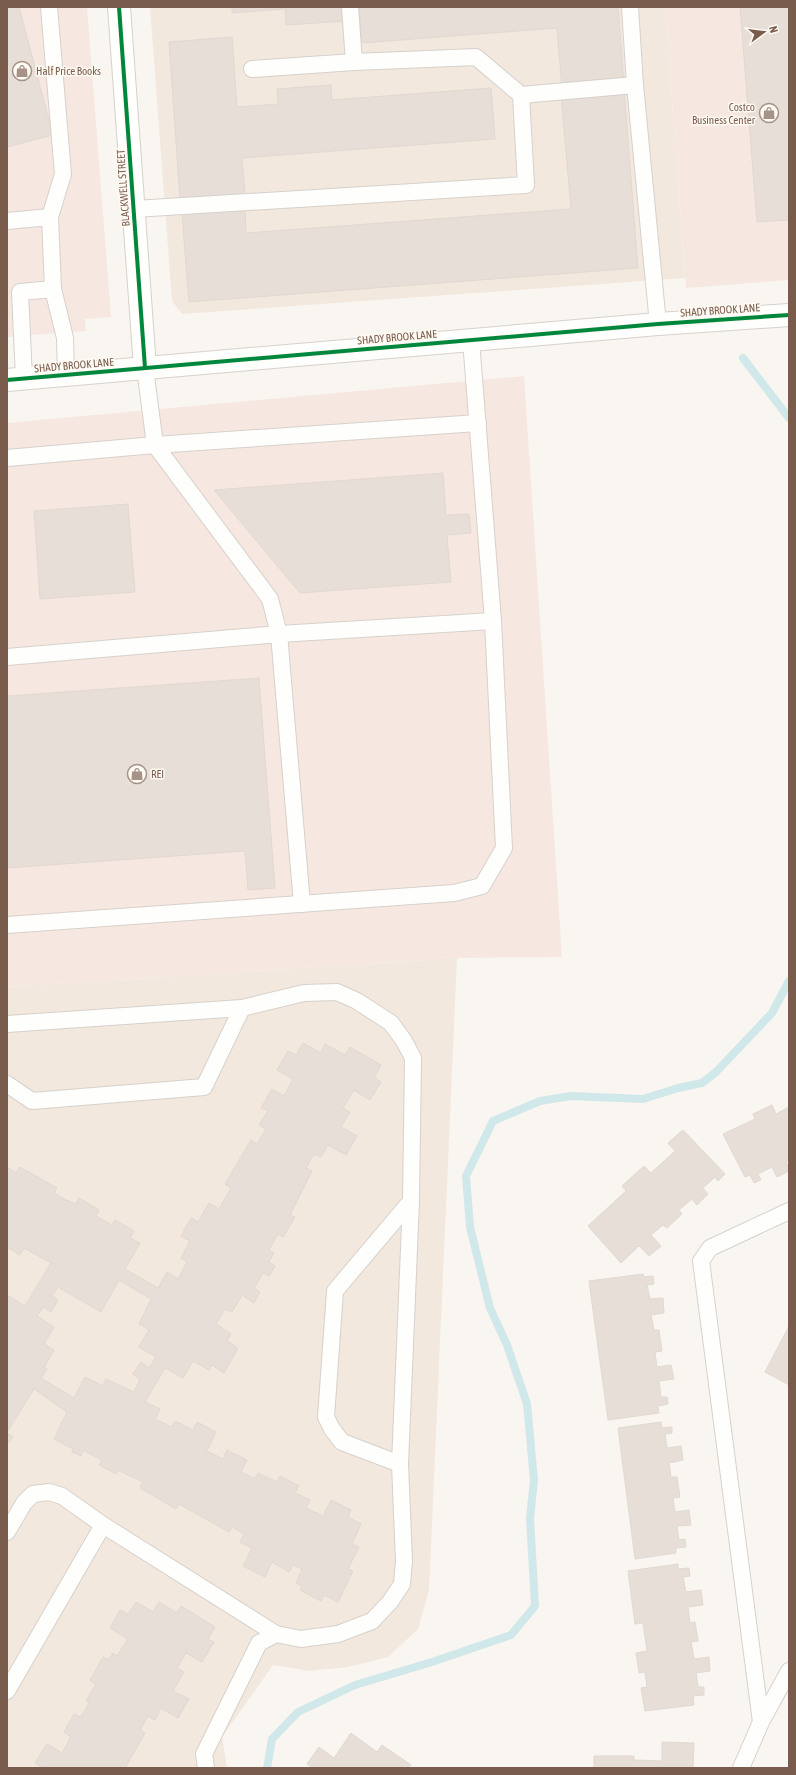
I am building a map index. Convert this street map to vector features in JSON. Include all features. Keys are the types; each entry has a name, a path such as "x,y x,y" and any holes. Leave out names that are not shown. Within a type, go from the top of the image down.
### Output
{"street":[{"name":"BLACKWELL STREET","path":"119,7 145,368"},
{"name":"SHADY BROOK LANE","path":"15,380 658,324 789,315"}],"lane":[{"path":"49,7 62,174 50,217 53,289 65,338 66,375"},
{"path":"350,7 354,62"},
{"path":"630,7 635,85 658,324"},
{"path":"134,209 526,185 521,95 476,56 252,69"},
{"path":"521,95 635,85"},
{"path":"7,221 50,217"},
{"path":"15,380 20,292 53,289"},
{"path":"7,924 454,893 482,886 504,848 492,621 471,340"},
{"path":"145,368 155,445 270,599 279,634 302,904"},
{"path":"7,458 155,445 478,423"},
{"path":"7,657 279,634 492,621"},
{"path":"7,1024 242,1008 304,993 337,992 357,1001 390,1023 404,1041 414,1058 400,1464 404,1561 402,1584 390,1602 372,1621 338,1634 301,1639 276,1634 103,1525 62,1496 49,1492 33,1494 24,1503 7,1532"},
{"path":"7,1084 32,1101 204,1087 242,1008"},
{"path":"400,1464 342,1442 332,1429 326,1417 335,1291 410,1201"},
{"path":"761,1722 701,1261 710,1248 789,1210"},
{"path":"7,1691 103,1525"},
{"path":"195,1768 205,1761 259,1643 276,1634"},
{"path":"740,1768 761,1722 789,1671"}],"shaded area":[{"path":"7,7 87,7 111,317 85,319 86,331 7,337"},
{"path":"150,7 665,7 685,278 182,314 172,301"},
{"path":"665,7 789,7 789,280 686,288"},
{"path":"524,376 562,957 457,958 7,987 7,423"},
{"path":"457,958 429,1590 418,1629 388,1657 348,1667 309,1671 273,1665 222,1737 227,1768 7,1768 7,987"}],"building":[{"name":"Half Price Books","path":"7,7 19,7 53,135 7,147"},
{"path":"232,7 345,7 346,21 286,25 285,9 232,13"},
{"path":"359,7 618,7 624,83 562,88 557,28 362,43"},
{"name":"Costco Business Center","path":"740,7 789,7 789,220 757,222"},
{"path":"232,37 237,107 278,104 277,89 331,85 332,100 491,88 495,139 242,158 245,195 180,199 169,42"},
{"path":"624,89 638,268 189,302 182,214 245,209 246,233 571,209 561,94"},
{"path":"443,473 446,515 469,514 471,533 447,535 451,582 300,593 214,490"},
{"path":"128,504 135,592 40,599 34,511"},
{"name":"REI","path":"259,678 275,888 248,890 245,851 7,868 7,696"},
{"path":"303,1043 321,1053 325,1044 345,1055 350,1047 381,1065 374,1078 381,1082 370,1100 354,1090 343,1108 350,1112 341,1127 357,1136 346,1155 328,1145 321,1157 314,1154 306,1168 312,1171 290,1215 295,1217 283,1237 278,1234 269,1250 274,1253 269,1262 275,1266 269,1276 263,1273 254,1288 260,1292 254,1303 242,1295 232,1312 225,1309 216,1324 231,1334 227,1341 238,1348 224,1373 212,1365 209,1370 193,1361 183,1378 165,1368 145,1402 160,1409 155,1419 172,1427 175,1421 193,1430 197,1422 216,1432 207,1451 223,1459 227,1450 247,1460 241,1472 255,1479 258,1473 277,1482 280,1476 299,1486 295,1493 310,1500 306,1508 323,1516 331,1500 351,1510 348,1517 361,1524 352,1544 359,1547 348,1569 353,1571 338,1602 324,1595 321,1601 300,1590 302,1586 296,1583 302,1569 293,1565 289,1572 272,1562 265,1577 243,1566 252,1548 240,1542 244,1534 232,1527 229,1532 179,1504 176,1509 140,1488 143,1482 118,1470 116,1474 99,1465 102,1460 83,1450 81,1456 72,1452 73,1449 54,1439 67,1412 34,1389 7,1432 7,1300 9,1296 25,1306 51,1263 24,1248 20,1255 7,1247 7,1167 16,1173 20,1167 57,1188 54,1193 66,1200 76,1204 79,1198 99,1210 96,1216 112,1225 115,1220 134,1231 130,1238 140,1243 125,1269 158,1288 167,1272 178,1279 187,1262 181,1258 190,1241 181,1236 191,1218 198,1222 209,1203 219,1209 231,1188 225,1184 251,1140 257,1144 266,1129 259,1125 268,1111 261,1108 272,1089 284,1096 293,1079 277,1070 288,1051 296,1055","holes":["119,1280 151,1299 139,1324 149,1330 139,1347 156,1357 149,1368 141,1362 133,1374 140,1379 134,1392 106,1379 103,1386 85,1377 74,1398 41,1378 47,1369 44,1367 54,1350 44,1344 54,1327 37,1316 43,1307 51,1312 58,1300 52,1296 58,1287 101,1312"]},
{"path":"772,1105 776,1114 789,1107 789,1160 786,1161 789,1171 777,1177 772,1167 758,1174 761,1180 754,1183 750,1175 745,1177 723,1134 755,1119 753,1114"},
{"path":"683,1130 725,1174 718,1181 715,1177 703,1188 708,1194 697,1205 692,1199 679,1210 682,1214 667,1228 663,1225 651,1235 661,1246 649,1256 639,1246 621,1263 588,1226 626,1191 622,1186 644,1166 651,1173 675,1151 668,1143"},
{"path":"643,1274 644,1277 653,1276 654,1284 647,1285 650,1299 663,1298 664,1313 651,1315 654,1330 659,1330 662,1351 655,1352 657,1367 671,1365 674,1379 659,1381 661,1397 667,1397 668,1404 658,1406 659,1413 608,1420 589,1281"},
{"path":"789,1326 789,1385 765,1372"},
{"path":"661,1422 662,1428 672,1427 672,1433 665,1434 667,1448 681,1446 683,1460 669,1463 671,1477 677,1477 680,1497 673,1498 675,1512 689,1510 691,1525 677,1526 679,1540 685,1539 686,1547 676,1548 676,1553 635,1559 618,1428"},
{"path":"7,1433 13,1437 7,1445"},
{"path":"678,1564 678,1569 689,1568 690,1576 683,1577 686,1592 701,1590 703,1605 688,1607 690,1623 695,1622 698,1641 691,1642 694,1659 709,1657 710,1671 696,1673 698,1687 704,1687 704,1695 693,1696 694,1705 645,1711 641,1688 647,1687 645,1672 639,1673 636,1653 647,1651 643,1623 635,1624 628,1571"},
{"path":"136,1602 153,1612 159,1602 177,1613 181,1606 215,1627 208,1639 214,1642 202,1662 186,1653 177,1668 184,1672 173,1691 189,1699 178,1718 161,1708 155,1720 148,1716 140,1730 145,1733 125,1768 43,1768 35,1763 47,1744 62,1753 71,1737 64,1732 74,1714 81,1717 89,1703 86,1701 96,1684 90,1680 103,1657 109,1660 113,1653 117,1656 128,1639 110,1628 120,1610 128,1614"},
{"path":"351,1733 377,1752 382,1745 411,1765 408,1768 313,1768 307,1764 319,1747 334,1758"},
{"path":"662,1742 694,1743 693,1768 594,1768 594,1756 634,1756 634,1760 662,1761"}],"waterway":[{"path":"743,358 789,418"},
{"path":"267,1768 272,1739 298,1712 355,1685 432,1662 511,1635 535,1606 530,1518 534,1480 527,1404 507,1345 490,1308 470,1227 466,1176 493,1121 540,1101 571,1096 643,1099 678,1088 702,1083 716,1072 772,1013 789,981"}],"cycle path":[{"path":"119,7 145,368"},
{"path":"7,380 658,324 789,315"}],"place":[{"name":"Half Price Books","path":"22,71"},
{"name":"Costco Business Center","path":"769,113"},
{"name":"REI","path":"137,774"}]}
